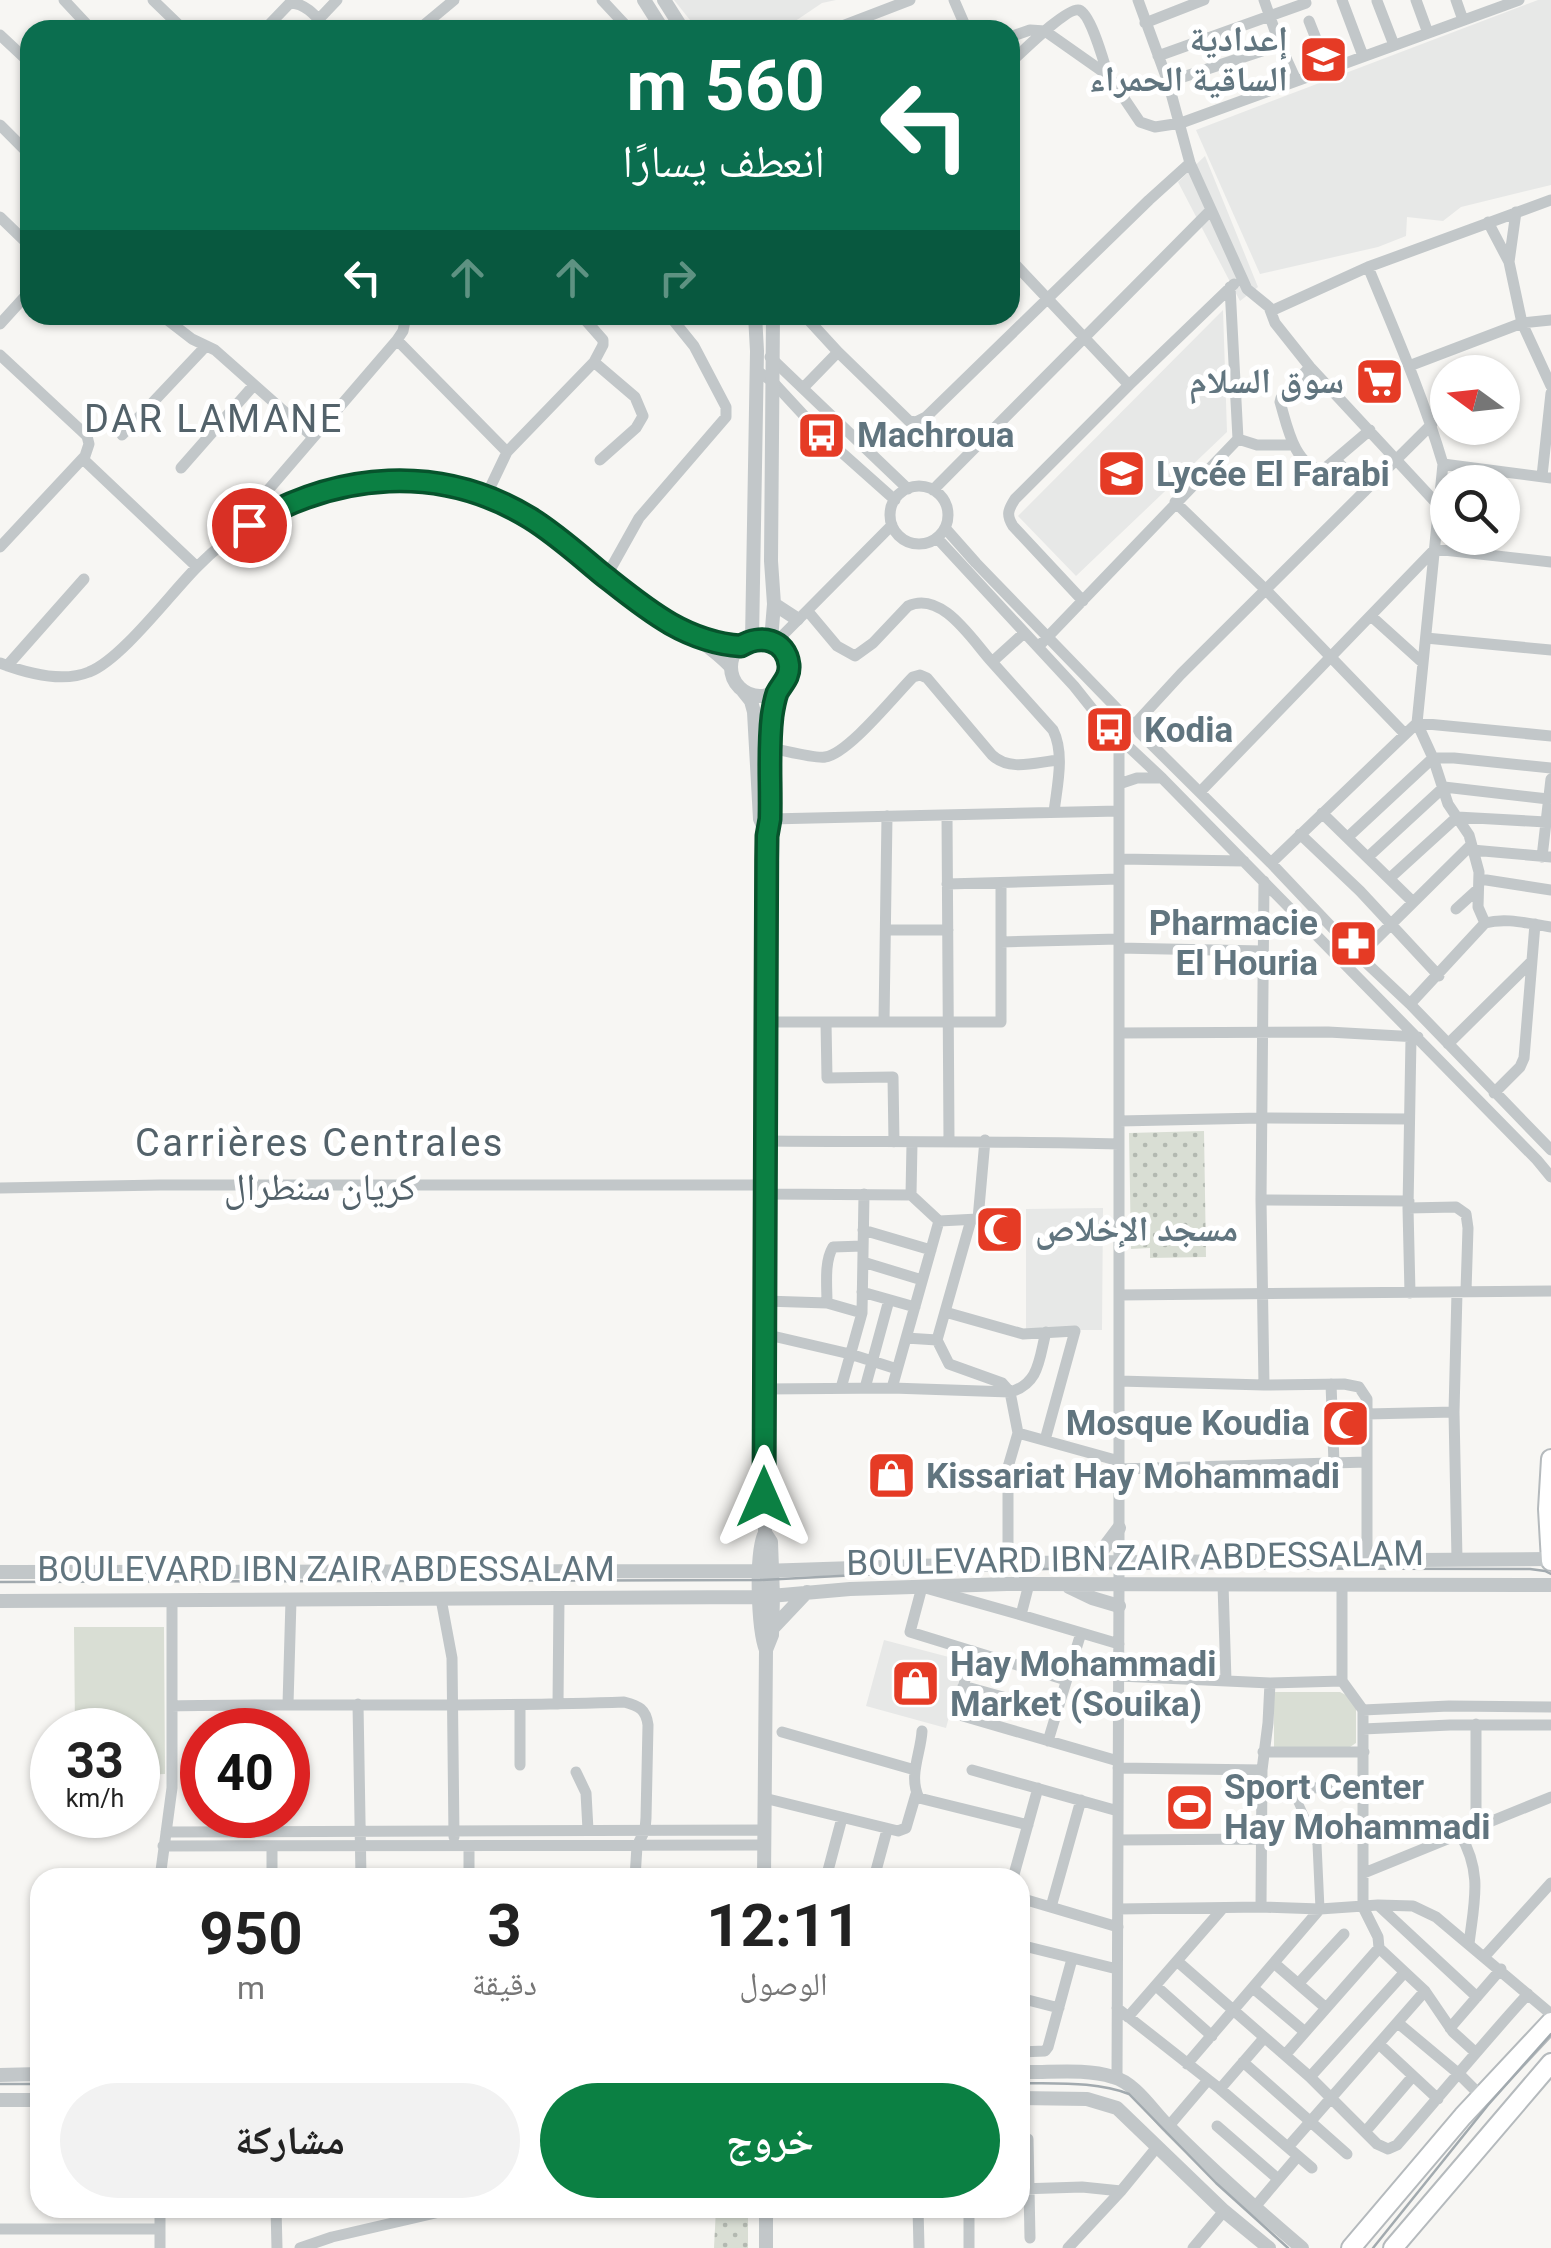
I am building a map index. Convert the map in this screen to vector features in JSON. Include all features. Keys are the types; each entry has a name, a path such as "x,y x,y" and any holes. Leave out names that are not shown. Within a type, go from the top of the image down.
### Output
{"main road":[{"path":"1551,1459 1551,1560"},
{"path":"1351,2248 1551,2022"},
{"path":"1393,2248 1551,2063"}],"street":[{"path":"64,0 83,20"},
{"path":"153,0 174,20"},
{"path":"274,20 290,3 303,5 318,20 337,0"},
{"path":"430,20 454,0"},
{"path":"602,0 621,20"},
{"path":"858,20 910,0"},
{"path":"1138,0 1168,82 1190,164 1242,278 1251,293 1271,311 1310,367 1430,496"},
{"path":"1145,23 1204,0"},
{"path":"1264,0 1296,80"},
{"path":"1342,0 1363,56"},
{"path":"1416,0 1428,32"},
{"path":"1456,0 1463,20"},
{"path":"1020,54 1072,11 1083,12 1109,76 1140,122 1155,126 1181,123 1510,1"},
{"path":"1158,56 1306,2"},
{"path":"1376,2 1394,45"},
{"path":"1309,21 1328,68"},
{"path":"1020,34 1045,31 1109,76"},
{"path":"0,34 20,53"},
{"path":"1168,82 1280,45"},
{"path":"0,126 20,146"},
{"path":"813,325 909,422 916,422 926,417 1148,200 1190,164"},
{"path":"1271,311 1368,267 1551,200"},
{"path":"1509,262 1516,212"},
{"path":"936,492 1212,214"},
{"path":"0,217 20,236"},
{"path":"1438,445 1443,464 1547,477 1551,390 1522,323 1509,262 1488,222"},
{"path":"1368,267 1430,419"},
{"path":"1020,268 1130,385"},
{"path":"1083,601 1013,526 1008,510 1242,278"},
{"path":"1038,647 1238,439 1230,288"},
{"path":"0,324 20,302"},
{"path":"1410,366 1522,323 1551,320"},
{"path":"174,325 215,350 313,437"},
{"path":"84,578 3,664 20,671 58,676 90,672 120,650 219,547 405,325"},
{"path":"486,496 508,452 594,362 603,340 590,325"},
{"path":"606,577 639,518 726,417 726,407 694,346 676,325"},
{"path":"732,670 736,653 746,643 756,325"},
{"path":"740,688 754,696 778,690 789,669 785,653 775,643 773,325"},
{"path":"396,340 508,452"},
{"path":"122,435 206,346"},
{"path":"757,351 774,360 908,489"},
{"path":"803,388 838,352"},
{"path":"0,355 88,438 89,448 0,547"},
{"path":"594,362 635,397 644,416 600,460"},
{"path":"1310,367 1280,402 1294,445 1308,465 1323,470 1370,430"},
{"path":"756,370 894,500"},
{"path":"182,468 254,384"},
{"path":"1134,726 1181,674 1430,426"},
{"path":"1238,439 1257,445 1294,445"},
{"path":"83,459 197,567"},
{"path":"1336,460 1365,491"},
{"path":"219,547 273,511 334,488 395,480 442,485 486,496 533,520 732,670 754,712 760,819 767,836"},
{"path":"916,486 936,492 947,510 941,533 919,544 901,538 893,528 890,512 894,500 916,486"},
{"path":"1176,502 1405,734"},
{"path":"687,634 775,643 893,528"},
{"path":"941,533 1109,730 1110,742 1162,778 1551,1176"},
{"path":"941,533 1050,637 1551,1150"},
{"path":"1200,792 1430,553"},
{"path":"1433,555 1416,723 1448,804 1468,831 1479,884 1478,907 1485,923"},
{"path":"1488,555 1551,562"},
{"path":"774,604 804,617 855,656 874,643 908,606 931,603 950,616 1054,730 1060,746 1054,812"},
{"path":"1370,616 1423,662"},
{"path":"992,662 1024,633"},
{"path":"1426,638 1551,650"},
{"path":"770,748 821,758 833,755 920,674 999,761 1009,765 1059,760"},
{"path":"766,1650 760,1636 771,1542 764,1533 764,1022 770,748 778,690"},
{"path":"1109,730 1116,721 1134,726"},
{"path":"1270,863 1416,723"},
{"path":"1416,723 1551,736"},
{"path":"1125,750 1138,743 1134,726"},
{"path":"1117,2078 1119,784 1125,750"},
{"path":"1348,837 1433,758 1551,768"},
{"path":"1119,784 1137,778 1162,778"},
{"path":"1471,847 1547,857 1551,780"},
{"path":"1368,857 1444,787 1548,799"},
{"path":"770,819 1119,811"},
{"path":"1322,813 1412,902"},
{"path":"947,815 948,1141"},
{"path":"884,1022 888,816"},
{"path":"1390,878 1457,817 1546,822"},
{"path":"1300,834 1439,976"},
{"path":"1359,956 1471,847"},
{"path":"1119,859 1244,861"},
{"path":"948,884 1119,879"},
{"path":"1264,881 1264,1385"},
{"path":"764,1022 1001,1022 1001,882"},
{"path":"1479,884 1551,890"},
{"path":"1456,909 1479,884"},
{"path":"1410,1004 1485,923 1505,920 1551,927"},
{"path":"1494,1093 1524,1058 1535,924"},
{"path":"886,930 948,930"},
{"path":"1001,942 1119,943 1262,952"},
{"path":"1448,1044 1531,962"},
{"path":"826,1022 827,1078 893,1077 894,1142"},
{"path":"1119,1033 1328,1032 1414,1038"},
{"path":"1410,1293 1409,1119 1414,1038"},
{"path":"1119,1120 1409,1119"},
{"path":"0,1188 160,1185 765,1190 911,1195 939,1221 978,1220 985,1140"},
{"path":"766,1141 1119,1144"},
{"path":"911,1195 912,1142"},
{"path":"841,1388 862,1313 864,1194"},
{"path":"1261,1200 1456,1207 1466,1214 1454,1412 1456,1559"},
{"path":"971,1220 937,1340 950,1364 1002,1383 1010,1392 1018,1433 1008,1467 1008,1563"},
{"path":"892,1388 939,1221"},
{"path":"863,1230 930,1250"},
{"path":"827,1303 831,1250 863,1246"},
{"path":"862,1262 922,1280"},
{"path":"1119,1295 1551,1291"},
{"path":"862,1292 914,1307"},
{"path":"865,1388 889,1300"},
{"path":"765,1301 827,1303 862,1313"},
{"path":"945,1312 1023,1334 1075,1331 1046,1440"},
{"path":"764,1389 1010,1392 1032,1381 1046,1332"},
{"path":"764,1334 898,1369"},
{"path":"906,1338 937,1340"},
{"path":"1119,1381 1352,1384 1359,1388 1367,1399 1367,1560"},
{"path":"1331,1384 1334,1463"},
{"path":"1367,1414 1454,1412"},
{"path":"1018,1433 1119,1465 1367,1462"},
{"path":"1085,1563 1104,1548 1119,1528"},
{"name":"BOULEVARD IBN ZAIR ABDESSALAM","path":"0,1572 766,1571 1008,1563 1551,1560"},
{"path":"1021,1615 1029,1584"},
{"name":"BOULEVARD IBN ZAIR ABDESSALAM","path":"0,1602 766,1596 1029,1584 1551,1585"},
{"path":"1064,1584 1119,1606"},
{"path":"1224,1584 1226,1681"},
{"path":"1342,1585 1342,1681 1363,1710 1362,1907 1379,1948 1426,1991 1450,2028 1475,2052"},
{"path":"1066,1680 910,1632 922,1587 1119,1644"},
{"path":"772,1629 806,1592"},
{"path":"764,1868 766,1650 772,1635 766,1596"},
{"path":"441,1598 452,1658 454,1846"},
{"path":"558,1704 559,1598"},
{"path":"161,1868 172,1788 172,1600"},
{"path":"288,1704 291,1600"},
{"path":"1048,1741 1081,1632"},
{"path":"973,1652 958,1709 963,1716 1118,1765 1262,1770"},
{"path":"1119,1676 1270,1683 1342,1681"},
{"path":"1261,1907 1262,1770 1270,1683"},
{"path":"963,1686 1057,1712"},
{"path":"172,1706 624,1702 642,1709 648,1725 645,1830 636,1846 635,1868"},
{"path":"358,1704 362,1868"},
{"path":"520,1705 520,1765"},
{"path":"1440,1707 1440,1725"},
{"path":"1363,1710 1551,1707"},
{"path":"1476,1724 1476,1828"},
{"path":"1363,1729 1551,1725"},
{"path":"764,1798 886,1830 906,1828 916,1794 915,1770 922,1731"},
{"path":"782,1732 915,1770"},
{"path":"1263,1752 1364,1752"},
{"path":"972,1770 1118,1811"},
{"path":"576,1772 586,1793 588,1830"},
{"path":"1262,1790 1364,1786"},
{"path":"1016,1868 1038,1788"},
{"path":"1187,2064 1320,1909 1318,1844 1292,1789"},
{"path":"916,1794 1028,1825"},
{"path":"1364,1874 1551,1796"},
{"path":"1052,1907 1081,1800"},
{"path":"829,1868 842,1818"},
{"path":"166,1832 645,1830 764,1838"},
{"path":"876,1868 886,1830"},
{"path":"1460,1834 1476,1874 1469,1944"},
{"path":"164,1846 636,1846 764,1838"},
{"path":"1118,1840 1262,1840"},
{"path":"469,1846 470,1868"},
{"path":"272,1847 272,1868"},
{"path":"1484,1957 1551,1882"},
{"path":"1030,1901 1118,1927"},
{"path":"1378,1905 1477,1997"},
{"path":"1118,1909 1413,1906 1427,1911 1551,2014"},
{"path":"1128,2017 1223,1908"},
{"path":"1298,1984 1344,1934"},
{"path":"1030,1947 1117,1970"},
{"path":"1285,2055 1379,1948"},
{"path":"1030,2052 1044,2052 1048,2048 1072,1959"},
{"path":"1178,1961 1310,2077 1382,2148 1392,2148 1528,1994"},
{"path":"1274,1963 1326,2008"},
{"path":"1450,2028 1501,1970"},
{"path":"1310,2077 1404,1972"},
{"path":"1156,1986 1212,2036"},
{"path":"1252,1988 1305,2032"},
{"path":"1254,2208 1278,2179 1310,2122 1426,1991"},
{"path":"1030,2001 1058,2008"},
{"path":"1117,2008 1312,2168"},
{"path":"1398,2023 1482,2096"},
{"path":"1220,2089 1264,2038"},
{"path":"1380,2045 1438,2098"},
{"path":"1243,2062 1346,2154"},
{"path":"1030,2072 1090,2073 1117,2078 1133,2089 1254,2208 1302,2248"},
{"path":"0,2075 30,2074"},
{"path":"1364,2132 1414,2076"},
{"path":"1168,2127 1208,2080"},
{"path":"1030,2098 1087,2099 1117,2108 1224,2211 1270,2248"},
{"path":"0,2100 30,2100"},
{"path":"1217,2126 1278,2179"},
{"path":"1068,2248 1157,2147"},
{"path":"1030,2189 1082,2187 1121,2192"},
{"path":"1193,2248 1224,2211"},
{"path":"160,2218 160,2248"},
{"path":"276,2218 276,2248"},
{"path":"300,2248 410,2218"},
{"path":"766,2218 766,2248"},
{"path":"918,2218 919,2248"},
{"path":"969,2218 969,2248"},
{"path":"1028,2218 1030,2238"},
{"path":"0,2228 160,2229"}],"shaded area":[{"path":"674,0 836,0 822,3 797,20 690,20"},
{"path":"1538,0 1551,0 1551,185 1461,207 1443,221 1407,217 1406,236 1378,247 1260,274 1196,130"},
{"path":"1205,156 1258,287 1240,301 1178,182"},
{"name":"Lycée El Farabi","path":"1223,310 1227,432 1076,576 1018,516"},
{"path":"1204,1131 1206,1257 1150,1258 1150,1248 1131,1249 1129,1133"},
{"path":"1103,1208 1102,1330 1026,1330 1026,1209"},
{"path":"74,1627 164,1627 165,1774 160,1774 160,1708 75,1708"},
{"name":"Hay Mohammadi Market (Souika)","path":"884,1640 964,1661 946,1728 866,1706"},
{"path":"1274,1692 1340,1692 1356,1700 1356,1743 1347,1749 1274,1749"},
{"path":"716,2218 748,2218 748,2248 714,2248"}],"tram line":[{"path":"0,1582 760,1580 1085,1568 1530,1569 1551,1574"},
{"path":"1373,2248 1488,2105 1551,2034"},
{"path":"1030,2083 1089,2085 1129,2094 1216,2183 1288,2248"},
{"path":"0,2084 30,2084"}],"place":[{"name":"إعدادية الساقية الحمراء","path":"1323,59"},
{"name":"سوق السلام","path":"1379,381"},
{"name":"Machroua","path":"822,435"},
{"name":"Lycée El Farabi","path":"1121,474"},
{"name":"Kodia","path":"1109,730"},
{"name":"Pharmacie El Houria","path":"1353,943"},
{"name":"مسجد الإخلاص","path":"1000,1229"},
{"name":"Mosque Koudia","path":"1345,1423"},
{"name":"Kissariat Hay Mohammadi","path":"891,1476"},
{"name":"Hay Mohammadi Market (Souika)","path":"915,1684"},
{"name":"Sport Center Hay Mohammadi","path":"1189,1807"}],"district":[{"name":"DAR LAMANE","path":"214,419"},
{"name":"Carrières Centrales كريان سنطرال","path":"320,1165"}],"route":[{"path":"249,525 273,511 334,488 395,480 442,485 486,496 533,520 646,608 687,634 741,646 761,638 775,642 785,653 788,677 778,690 772,717 767,836 764,1497"}]}
